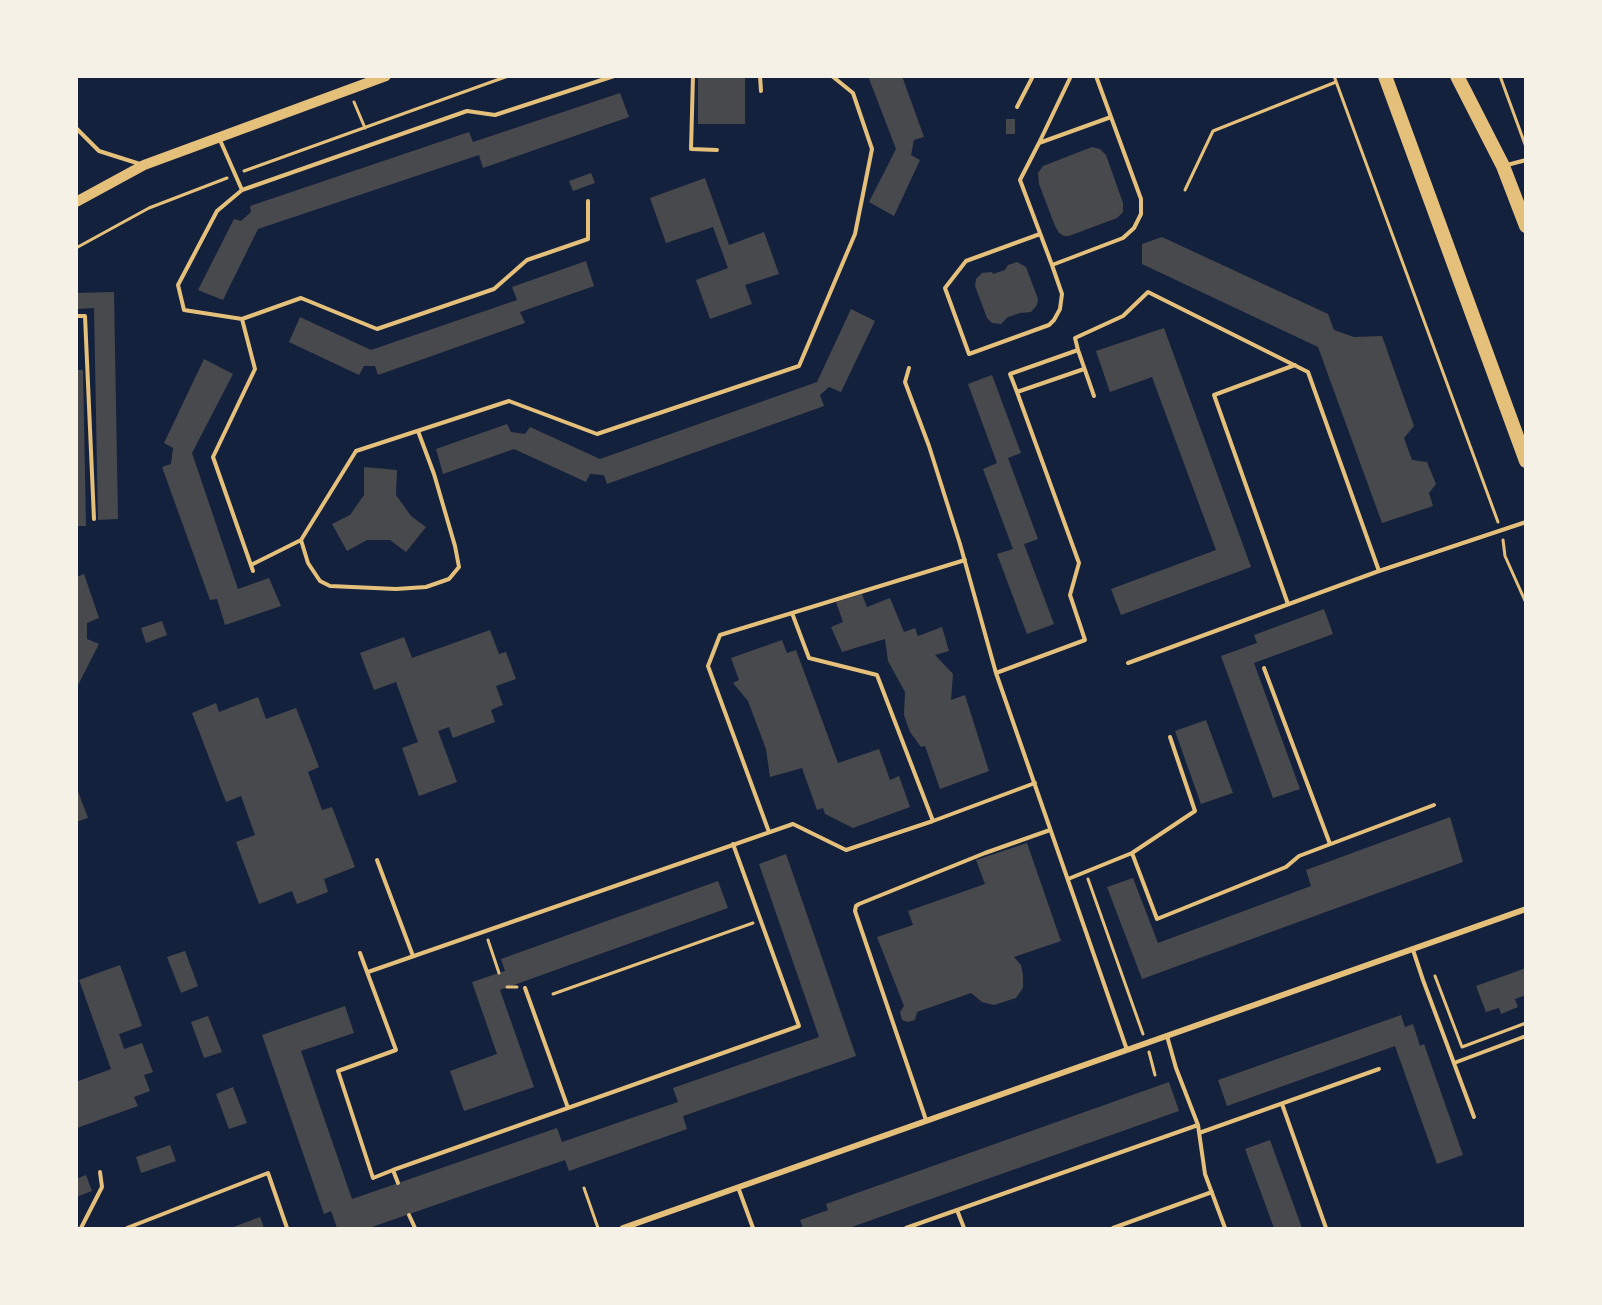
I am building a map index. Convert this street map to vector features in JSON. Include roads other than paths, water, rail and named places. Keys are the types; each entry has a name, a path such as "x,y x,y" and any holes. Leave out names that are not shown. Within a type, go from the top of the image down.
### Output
{"main road":[{"path":"1385,76 1526,461"},
{"path":"1456,76 1503,166 1526,226"}],"street":[{"path":"76,202 144,165 386,76"},
{"path":"623,1228 1526,909"}],"lane":[{"path":"588,201 588,239 527,260 494,289 376,329 301,298 242,319 184,310 178,285 217,211 242,190 467,111 495,115 614,76"},
{"path":"693,76 691,148 717,150"},
{"path":"760,76 761,91"},
{"path":"251,565 301,540 356,451 509,401 597,434 799,366 855,234 872,148 853,93 832,76"},
{"path":"1017,107 1033,76"},
{"path":"1040,234 966,261 945,288 969,354 1048,325 1060,309 1062,294 1052,265 1020,180 1071,76"},
{"path":"1052,265 1123,238 1129,234 1138,221 1142,207 1096,76"},
{"path":"1039,144 1111,117"},
{"path":"76,128 99,152 144,165"},
{"path":"218,137 242,190"},
{"path":"1503,166 1526,160"},
{"path":"1094,396 1075,338 1123,316 1148,292 1308,372 1379,571"},
{"path":"76,316 85,316 94,519"},
{"path":"242,319 255,369 213,457 253,571"},
{"path":"996,673 1085,640 1070,595 1079,563 1010,374 1078,350"},
{"path":"1288,604 1214,395 1295,365"},
{"path":"909,368 905,382 929,446 996,673 1127,1050"},
{"path":"1017,392 1084,369"},
{"path":"301,540 308,562 320,581 330,586 416,588 449,579 459,567 455,546 434,474 418,431"},
{"path":"1128,663 1379,571 1526,522"},
{"path":"769,832 708,666 720,635 964,560"},
{"path":"792,614 809,658 877,675 933,821"},
{"path":"1264,668 1330,844"},
{"path":"1068,879 1132,853 1195,810 1170,737"},
{"path":"368,972 793,824 846,850 1035,783"},
{"path":"1132,853 1157,919 1286,867 1299,856 1434,805"},
{"path":"927,1121 855,911 856,906 1050,830"},
{"path":"360,952 396,1050 338,1071 373,1179 799,1026 733,844"},
{"path":"377,860 413,956"},
{"path":"1413,949 1474,1117"},
{"path":"525,988 568,1108"},
{"path":"1167,1036 1176,1068 1198,1125 1205,1174 1225,1228"},
{"path":"1454,1063 1526,1036"},
{"path":"1199,1133 1379,1069"},
{"path":"1282,1104 1326,1228"},
{"path":"906,1228 1198,1125"},
{"path":"393,1170 398,1183"},
{"path":"81,1228 102,1187 100,1172"},
{"path":"127,1228 268,1173 287,1228"},
{"path":"738,1188 753,1228"},
{"path":"1113,1228 1212,1192"},
{"path":"957,1210 964,1228"},
{"path":"409,1215 414,1228"}]}
